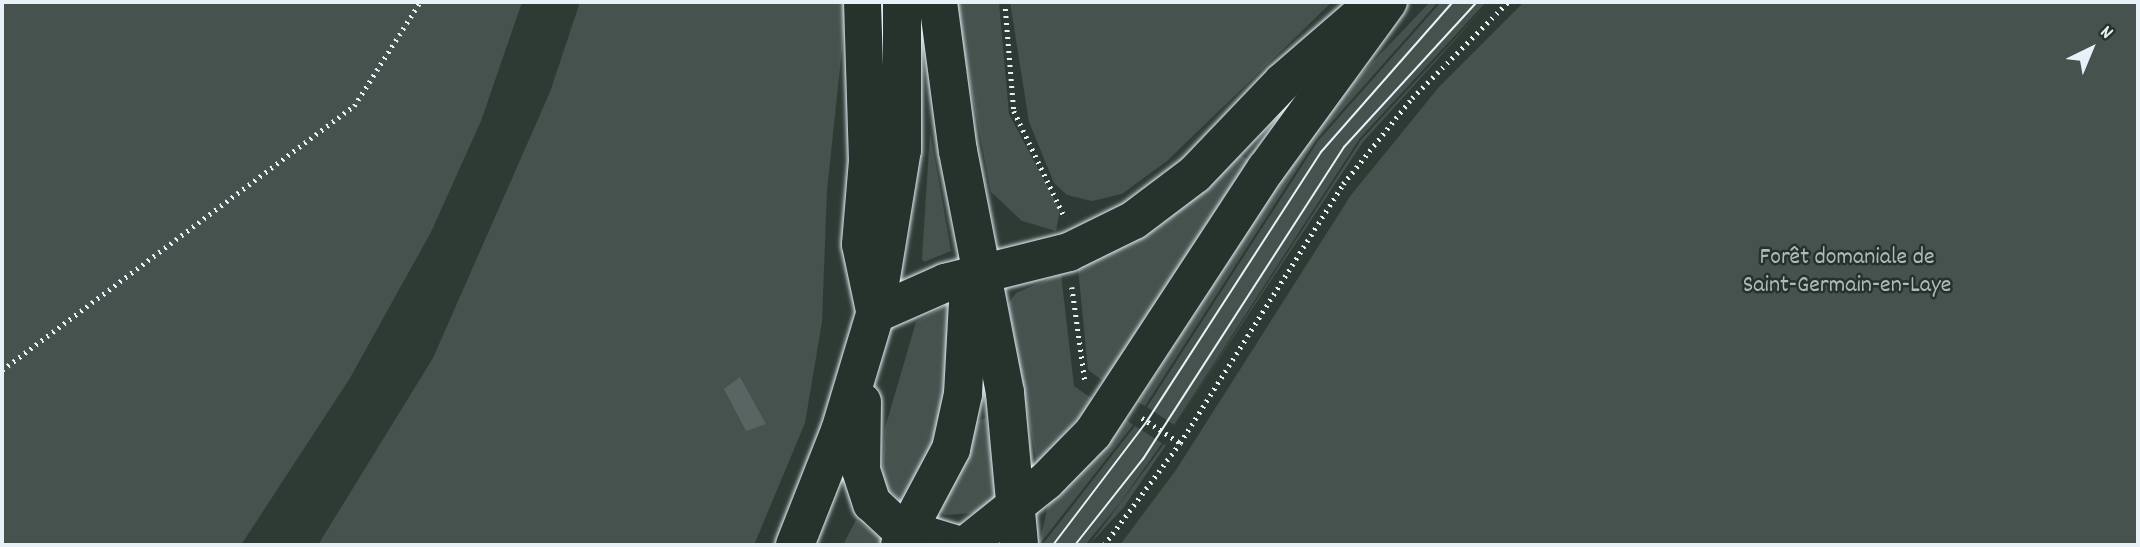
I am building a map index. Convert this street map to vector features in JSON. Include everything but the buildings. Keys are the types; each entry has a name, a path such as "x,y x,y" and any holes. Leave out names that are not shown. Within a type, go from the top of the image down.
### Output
{"main road":[{"path":"902,2 902,141 870,329 861,470 879,513 905,539 958,545"},
{"path":"938,2 972,229 976,275 1020,503 1019,545"},
{"path":"801,538 870,329 976,275 1069,252 1134,220 1195,174 1283,82 1376,2"},
{"path":"966,545 1020,503 1116,401 1266,169 1388,2"},
{"path":"905,539 951,449 963,394 976,275"}],"lane":[{"path":"862,2 867,160 860,244 870,329"}],"path":[{"path":"2,370 354,106 420,2"},
{"path":"1005,2 1014,111 1063,206 1065,230"},
{"path":"1104,545 1180,443 1343,184 1412,98 1508,2"},
{"path":"1070,271 1081,378 1091,385"},
{"path":"1132,412 1180,443"}],"green space":[{"path":"2,2 522,2 481,121 431,232 350,378 241,545 2,545"},
{"path":"580,2 847,2 827,190 822,322 805,423 754,545 318,545 433,358 550,92"},
{"path":"954,2 999,2 1009,114 1060,210 1056,231 1022,221 991,192"},
{"path":"1010,2 1332,2 1167,161 1122,194 1092,201 1067,195 1054,183 1029,122"},
{"path":"1430,2 1438,2 1316,140 1145,406 1138,402 1285,173 1349,87"},
{"path":"1441,2 1486,2 1360,138 1174,425 1147,407 1318,141"},
{"path":"1489,2 1363,142 1175,425 1361,140"},
{"name":"Forêt domaniale de Saint-Germain-en-Laye","path":"1524,2 2138,2 2138,545 1120,545 1176,470 1351,195 1439,87"},
{"path":"930,132 951,251 924,262 922,259"},
{"path":"1239,154 1250,161 1106,383 1088,370 1078,268 1157,228"},
{"path":"1061,274 1074,386 1094,400 1037,464 1008,304 1016,293"},
{"path":"951,302 944,423 906,507 882,482 885,428 916,322"},
{"path":"986,418 996,496 976,513 944,515 939,509 973,423"},
{"path":"1126,419 1133,425 1039,545 1048,505"},
{"path":"1135,426 1162,443 1120,503 1085,545 1042,545"},
{"path":"1164,444 1166,445 1124,507 1089,545"},
{"path":"856,520 887,543 887,545 843,545"}],"tram line":[{"path":"1053,545 1147,421 1321,152 1453,2"},
{"path":"1075,545 1143,459 1344,147 1477,2"}]}
